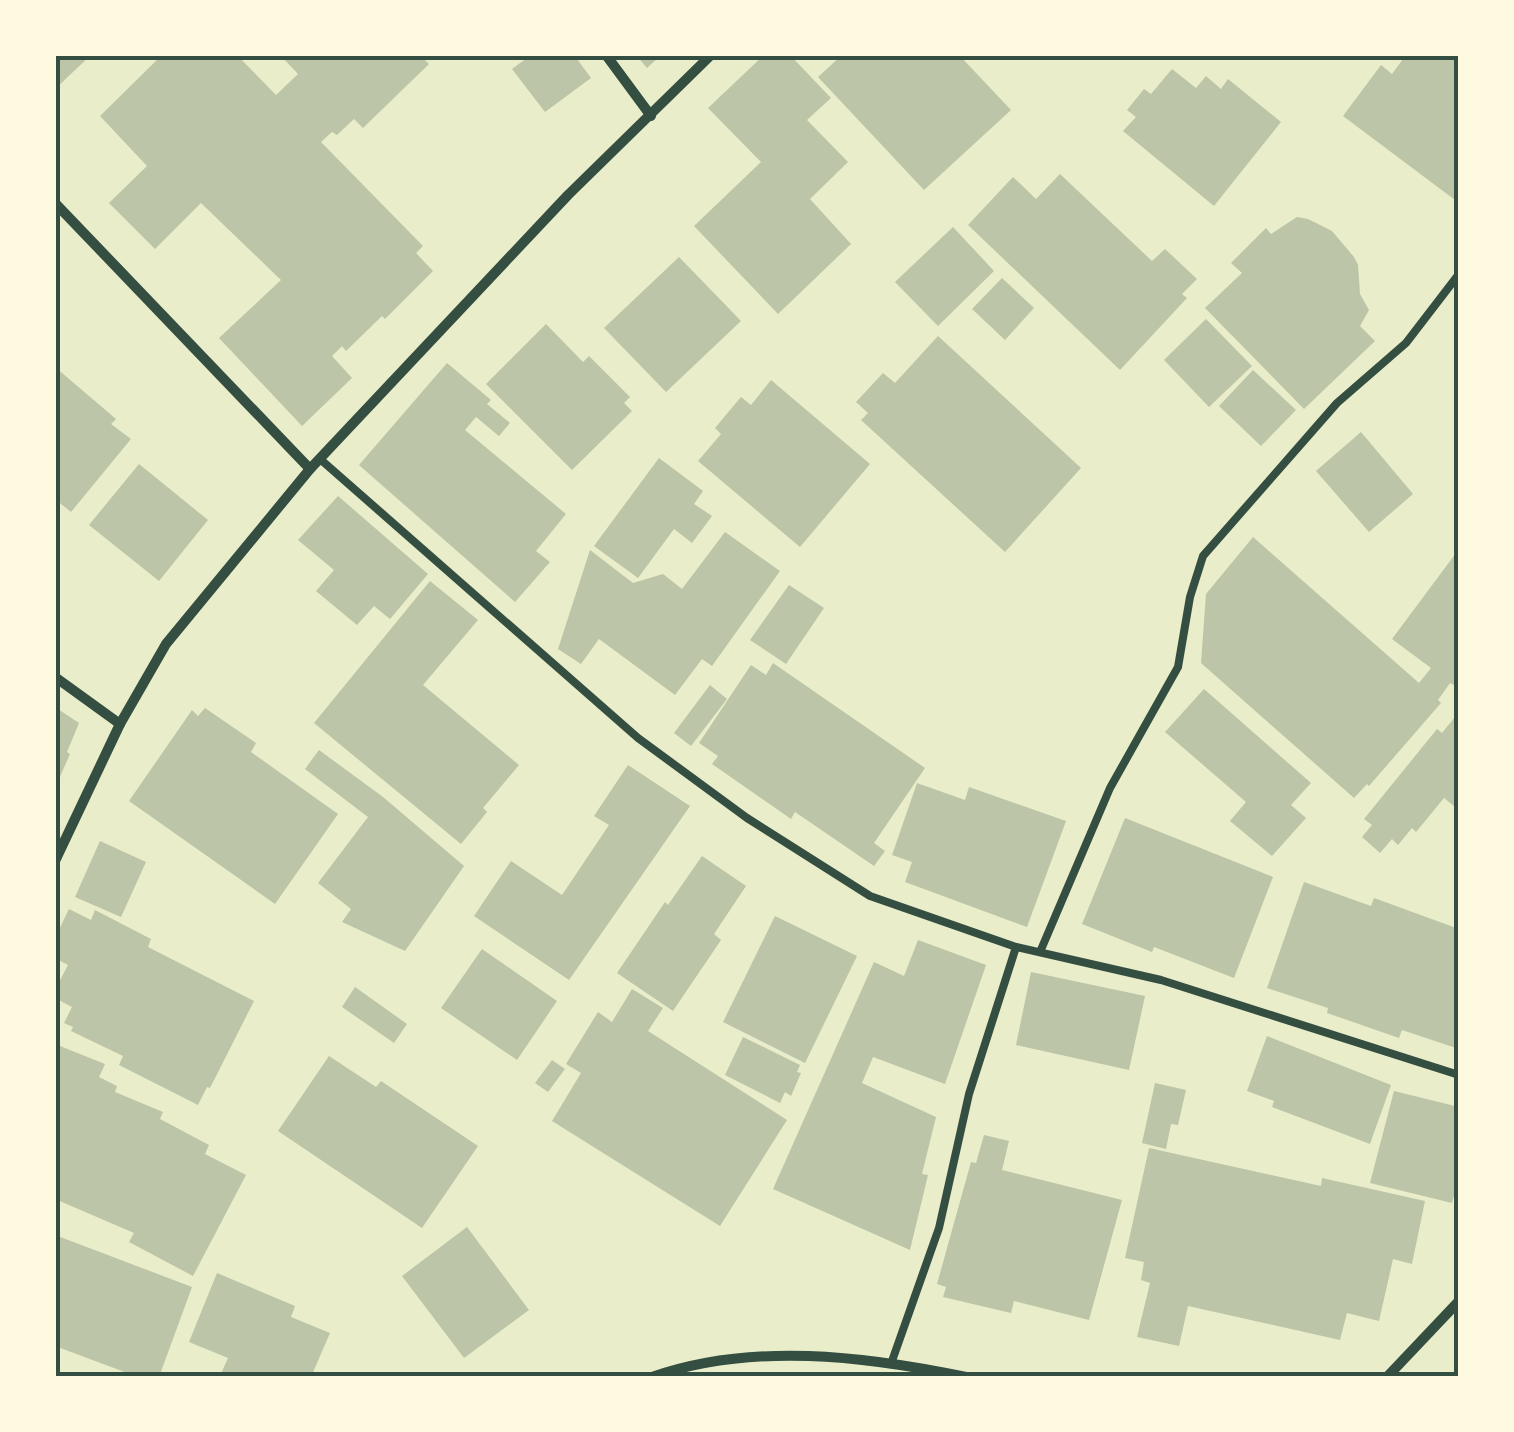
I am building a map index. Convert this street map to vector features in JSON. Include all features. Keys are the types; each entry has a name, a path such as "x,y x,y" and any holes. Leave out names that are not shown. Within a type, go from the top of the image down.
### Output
{"street":[{"path":"606,55 650,116"},
{"path":"55,861 120,724 166,644 320,459 568,195 712,55"},
{"path":"55,203 310,470"},
{"path":"55,677 120,724"},
{"path":"1387,1377 1459,1301"},
{"path":"652,1377 739,1357 892,1362 966,1377"}],"lane":[{"path":"1040,952 1110,788 1178,667 1190,597 1203,556 1337,403 1406,344 1459,274"},
{"path":"320,459 638,738 746,818 870,896 1016,947 1161,980 1459,1074"},
{"path":"892,1362 939,1228 969,1094 1016,947"}],"building":[{"path":"55,55 91,55 55,89"},
{"path":"162,55 237,55 276,95 298,74 280,55 420,55 429,64 363,128 354,119 337,135 332,132 321,142 423,246 416,253 433,271 385,319 382,316 346,351 342,346 332,356 352,378 302,426 219,338 281,280 201,203 155,249 109,203 147,166 100,116"},
{"path":"531,55 574,55 591,78 545,112 512,69"},
{"path":"636,55 661,55 647,68"},
{"path":"764,55 790,55 831,98 807,120 848,162 810,199 851,244 778,314 694,226 761,162 708,108"},
{"path":"842,55 959,55 1011,110 924,190 818,77"},
{"path":"1406,55 1459,55 1459,203 1343,116 1381,65 1392,74"},
{"path":"1172,69 1196,88 1206,76 1221,89 1228,79 1281,122 1214,206 1123,131 1136,117 1127,110 1144,89 1151,94"},
{"path":"1060,174 1152,261 1165,249 1197,279 1182,294 1187,298 1120,370 968,225 1013,177 1036,199"},
{"path":"1297,217 1332,231 1354,257 1360,294 1369,310 1360,326 1375,341 1304,409 1205,308 1242,273 1231,263 1266,228 1271,234"},
{"path":"953,227 994,271 938,326 895,282"},
{"path":"679,257 741,321 666,392 604,328"},
{"path":"1002,278 1034,308 1005,340 972,309"},
{"path":"1206,319 1252,366 1209,407 1164,360"},
{"path":"546,324 583,362 589,356 630,397 624,403 632,411 572,470 486,384"},
{"path":"938,336 1081,468 1005,552 861,420 868,413 856,402 883,373 895,383"},
{"path":"447,363 491,400 487,404 510,423 499,436 476,417 465,430 566,514 536,551 550,562 515,602 359,465"},
{"path":"55,367 116,419 111,424 131,439 71,512 55,499"},
{"path":"1253,370 1296,410 1261,446 1219,406"},
{"path":"771,380 870,464 800,547 698,461 721,434 715,428 741,397 751,405"},
{"path":"1361,432 1413,494 1369,532 1316,471"},
{"path":"659,458 703,491 694,504 712,516 692,543 674,529 638,578 594,546"},
{"path":"139,464 208,520 159,581 89,525"},
{"path":"338,496 428,574 390,619 374,606 357,625 316,591 334,570 298,540"},
{"path":"725,532 780,571 712,666 702,659 675,695 599,639 581,664 558,649 590,550 633,583 663,574 682,589"},
{"path":"1253,537 1419,683 1431,668 1392,639 1459,549 1459,681 1456,686 1450,683 1438,700 1441,703 1354,798 1201,663 1206,594"},
{"path":"430,581 478,620 423,685 519,765 483,808 487,812 461,844 314,723"},
{"path":"789,585 824,608 786,664 750,640"},
{"path":"773,663 925,768 874,843 885,851 874,866 795,812 791,819 712,764 718,756 699,743 751,665 766,675"},
{"path":"710,685 727,699 691,746 674,733"},
{"path":"1204,689 1311,783 1291,805 1306,818 1272,856 1230,821 1246,802 1165,732"},
{"path":"55,707 79,723 55,788"},
{"path":"205,708 256,743 251,752 338,814 275,904 129,801 192,710 198,716"},
{"path":"1459,712 1459,810 1444,798 1416,832 1412,828 1398,845 1392,839 1380,853 1362,837 1372,825 1364,819 1437,729 1442,733"},
{"path":"319,750 383,797 464,866 405,951 342,922 351,909 318,883 368,817 305,769"},
{"path":"628,765 690,806 569,980 474,916 511,861 562,895 609,825 594,816"},
{"path":"917,783 965,800 969,787 1066,821 1027,927 905,882 912,862 892,855"},
{"path":"1125,818 1273,877 1234,978 1082,924"},
{"path":"100,841 146,862 121,917 75,897"},
{"path":"702,856 746,886 714,934 721,940 673,1011 617,973"},
{"path":"1304,882 1371,906 1374,898 1459,929 1459,1049 1402,1030 1399,1038 1267,988"},
{"path":"69,909 91,920 95,910 151,939 148,947 254,1001 198,1105 119,1065 123,1056 71,1031 73,1027 64,1023 72,1007 55,998 55,990 68,965 55,958 55,938"},
{"path":"775,916 857,956 805,1063 723,1022"},
{"path":"918,940 986,965 945,1084 873,1057 862,1083 936,1117 922,1174 928,1175 910,1250 773,1189 874,962 904,976"},
{"path":"482,949 557,1001 517,1060 441,1008"},
{"path":"1031,972 1145,996 1129,1070 1016,1045"},
{"path":"355,987 407,1024 394,1043 342,1007"},
{"path":"632,989 663,1008 648,1031 787,1120 720,1226 552,1121 581,1073 566,1064 598,1012 612,1022"},
{"path":"1267,1036 1391,1085 1370,1144 1272,1107 1274,1101 1247,1091"},
{"path":"743,1037 800,1065 797,1072 801,1073 791,1096 785,1092 780,1103 725,1075"},
{"path":"55,1044 105,1064 99,1077 117,1086 115,1092 163,1112 160,1119 209,1145 205,1154 246,1175 193,1276 129,1242 134,1233 55,1199"},
{"path":"329,1056 376,1087 381,1081 478,1146 422,1228 278,1131"},
{"path":"552,1060 565,1069 548,1092 535,1083"},
{"path":"1155,1083 1186,1090 1178,1125 1171,1124 1166,1149 1142,1143"},
{"path":"1394,1091 1459,1107 1459,1175 1452,1203 1370,1183"},
{"path":"984,1135 1009,1141 1002,1170 1122,1200 1089,1320 1014,1301 1011,1313 943,1297 946,1287 937,1284 971,1162 976,1163"},
{"path":"1149,1148 1321,1186 1322,1178 1425,1201 1412,1264 1393,1259 1379,1321 1347,1313 1340,1340 1188,1306 1179,1346 1137,1337 1150,1283 1141,1280 1144,1262 1125,1258"},
{"path":"467,1227 529,1310 464,1358 402,1276"},
{"path":"55,1235 192,1287 159,1377 138,1377 55,1346"},
{"path":"217,1273 295,1306 291,1317 330,1333 311,1377 220,1376 228,1358 189,1342"}]}
